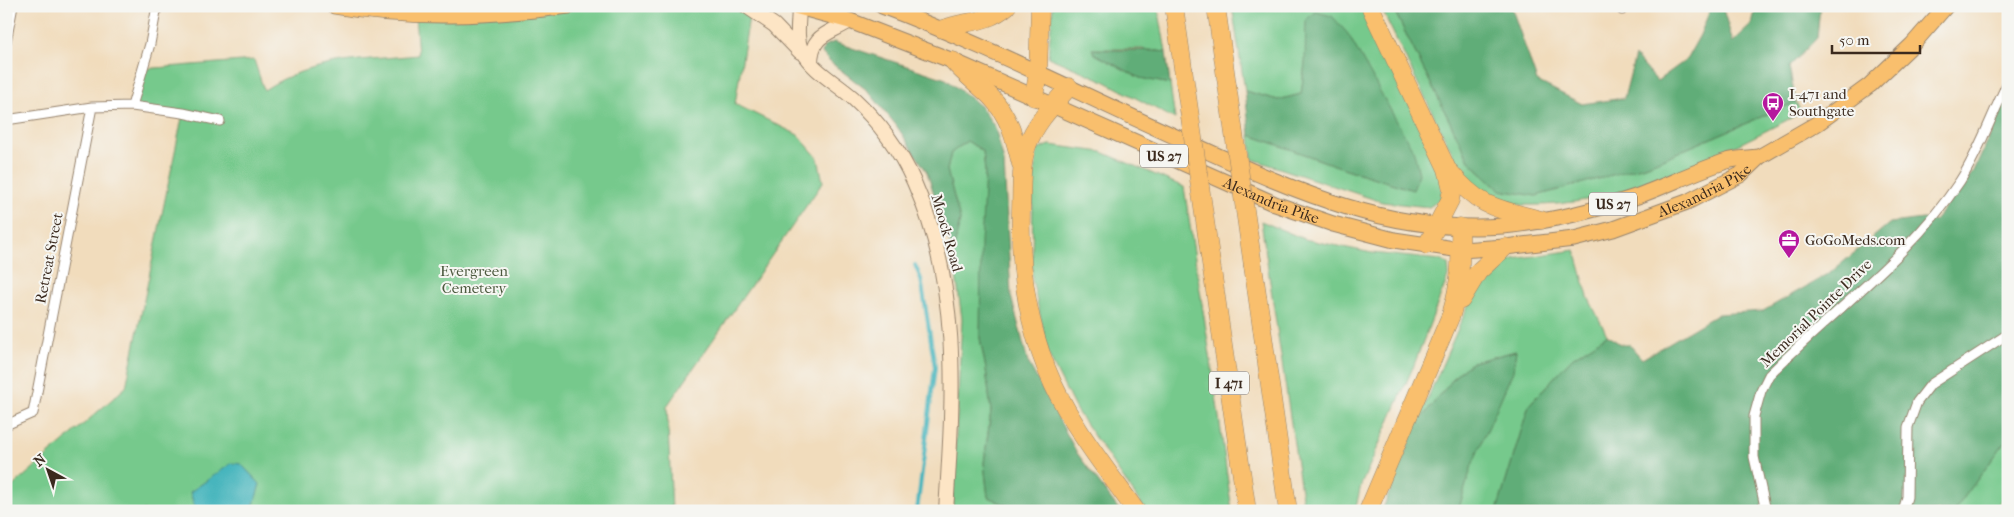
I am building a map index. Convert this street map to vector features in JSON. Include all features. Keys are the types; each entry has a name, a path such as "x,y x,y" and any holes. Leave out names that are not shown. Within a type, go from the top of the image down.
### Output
{"highway":[{"path":"943,30 952,26 979,22 1000,13 1007,6"},
{"path":"1034,97 1038,73 1040,6"},
{"name":"I 471","path":"1174,6 1247,511"},
{"name":"I 471","path":"1216,6 1288,511"},
{"path":"1370,6 1447,169 1452,189 1450,200 1427,245"},
{"path":"952,61 992,98 1006,117 1015,138 1023,171"},
{"path":"1069,87 1035,127 1026,147 1023,171 1022,261 1025,291 1041,355 1067,409 1136,511"},
{"path":"1447,169 1466,190 1483,203 1498,210 1541,220"},
{"path":"1368,511 1451,315 1459,286 1460,227"},
{"path":"1451,315 1478,272 1505,248"}],"main road":[{"path":"334,6 363,8 416,16 474,16 569,6"},
{"path":"746,6 774,25 811,63"},
{"name":"Moock Road","path":"798,6 798,37 802,51 811,63 853,98 877,122 895,147 914,182 927,214 946,293 952,342 953,366 946,511"},
{"name":"Alexandria Pike","path":"798,6 850,21 952,61 1275,204 1333,224 1394,240 1461,250 1505,248 1574,239 1630,223 1686,202 1740,175 1759,157 1818,123 1870,85 1900,57 1946,6"},
{"name":"Alexandria Pike","path":"882,6 943,30 1306,194 1401,221 1460,227 1503,226 1541,220 1596,209 1634,197 1728,160 1759,157"},
{"path":"811,63 811,52 816,42 825,34 850,21"}],"street":[{"path":"6,42 13,6"},
{"path":"132,106 150,44 157,6"},
{"name":"Memorial Pointe Drive","path":"1766,511 1754,457 1754,416 1761,391 1769,375 1793,350 1838,311 1899,253 1939,209 1963,175 2008,82"},
{"path":"6,120 92,107 132,106 183,113 220,121"},
{"name":"Retreat Street","path":"6,425 33,413 92,107"},
{"path":"1903,511 1907,497 1908,427 1917,402 1931,384 2008,334"}],"green space":[{"name":"Evergreen Cemetery","path":"569,6 746,6 750,11 735,104 798,135 818,158 823,182 667,406 672,511 6,511 6,492 126,387 183,113 132,106 143,69 254,60 264,90 282,80 319,66 358,60 418,55 415,16"},
{"path":"1053,6 1158,6 1166,52 1142,49 1092,49 1095,54 1140,78 1170,84 1175,119 1102,80 1048,57"},
{"path":"1232,6 1362,6 1426,139 1442,182 1441,199 1429,207 1382,202 1252,159 1250,135 1340,167 1413,190 1305,63 1301,94 1278,100 1245,91"},
{"path":"1380,6 1392,6 1470,162 1500,190 1536,196 1648,165 1796,102 1801,113 1708,159 1642,185 1609,195 1575,202 1541,205 1502,203 1479,191 1458,165"},
{"path":"1392,6 1511,6 1537,81 1582,104 1624,98 1635,56 1657,81 1686,60 1700,35 1710,10 1715,6 1722,6 1733,42 1752,24 1756,6 1820,6 1817,38 1789,67 1796,102 1648,165 1536,196 1500,190 1470,162"},
{"path":"1316,12 1332,16 1348,34 1414,152 1419,174 1413,190 1340,167 1250,135 1245,91 1278,100 1301,94 1305,63 1306,19"},
{"path":"834,42 946,79 981,107 995,127 1004,162 1011,296 1028,362 1077,453 1120,511 1019,511 988,497 984,463 991,411 980,338 981,244 985,172 983,151 967,141 951,153 947,170 960,220 953,253 927,172 896,125 868,91 830,62 822,53 824,46"},
{"path":"1092,49 1166,52 1170,84 1140,78 1095,54"},
{"path":"2008,96 2008,438 1954,511 1497,511 1529,405 1572,358 1607,335 1620,344 1629,344 1642,359 1718,314 1763,311 1830,273 1890,223 1923,219 1934,221 1974,171"},
{"path":"967,141 983,151 985,172 980,338 991,411 984,463 988,497 1019,511 952,511 962,319 953,253 960,220 947,170 951,153"},
{"path":"1050,145 1102,152 1184,187 1232,511 1146,511 1076,410 1049,356 1032,279 1033,184 1037,150"},
{"path":"1261,221 1304,239 1372,253 1440,260 1448,264 1449,274 1414,365 1361,485 1355,511 1304,511"},
{"path":"1575,250 1588,297 1607,335 1572,358 1529,405 1497,511 1458,511 1472,465 1516,351 1473,362 1458,373 1416,425 1477,285 1495,265 1514,259"},
{"path":"1516,351 1513,371 1472,465 1458,511 1382,511 1416,425 1458,373 1473,362"},
{"path":"2008,438 2008,492 1994,511 1954,511"}],"water":[{"path":"232,463 241,464 260,484 253,508 249,511 196,511 190,492"}],"waterway":[{"path":"915,265 921,279 935,367 917,511"}],"place":[{"name":"I-471 and Southgate","path":"1773,122"},
{"name":"GoGoMeds.com","path":"1789,259"}]}
